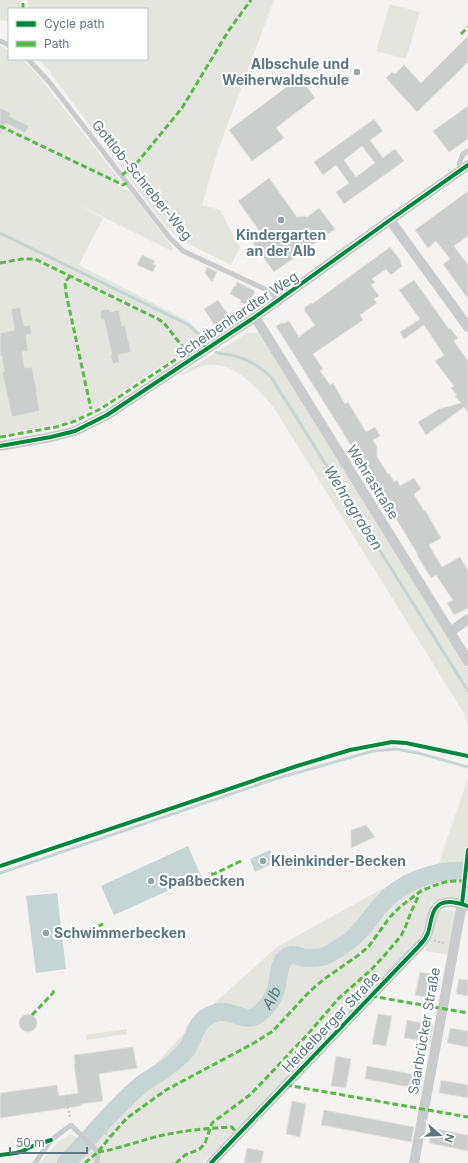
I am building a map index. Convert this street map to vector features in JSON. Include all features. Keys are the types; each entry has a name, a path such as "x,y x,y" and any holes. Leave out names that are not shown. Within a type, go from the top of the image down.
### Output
{"street":[{"name":"Scheibenhardter Weg","path":"0,446 75,431 107,415 255,317 465,167"},
{"path":"390,220 468,327"},
{"name":"Wehrastraße","path":"255,317 468,661"},
{"path":"450,632 468,619"},
{"name":"Heidelberger Straße","path":"211,1163 425,940 432,913 437,907 449,902 465,905"},
{"name":"Saarbrücker Straße","path":"414,1163 454,945 465,905"}],"lane":[{"name":"Gottlob-Schreber-Weg","path":"29,60 50,83 169,237 183,251 271,292 278,301"},
{"path":"465,167 459,164 463,154 468,151"},
{"path":"35,1163 51,1140 71,1125 98,1152 97,1163"}],"path":[{"path":"463,892 466,865"},
{"path":"425,940 454,945"},
{"path":"66,1095 71,1125"},
{"path":"99,1128 110,1137"}],"shaded area":[{"path":"0,0 21,0 20,8 8,8 8,21 0,20"},
{"path":"28,0 274,0 218,150 202,205 220,210 240,248 231,265 179,239 162,222 46,67 39,60 148,60 148,8 28,8"},
{"path":"390,4 420,12 406,59 376,51"},
{"path":"0,45 8,50 8,60 23,60 36,73 120,180 118,186 130,191 173,248 172,251 75,203 103,218 79,265 188,321 207,340 204,342 201,340 105,403 76,419 0,435"},
{"path":"247,333 258,333 262,338 468,668 468,727 465,715 274,408 246,378 228,368 218,365 208,365 182,375 181,374"},
{"path":"468,778 468,900 444,896 431,903 423,930 413,947 281,1085 202,1163 72,1163 118,1118 126,1096 201,1015 277,947 389,885 439,863"},
{"name":"Spaßbecken","path":"188,846 201,876 114,915 101,886"},
{"name":"Kleinkinder-Becken","path":"270,850 275,862 255,872 250,859"},
{"name":"Schwimmerbecken","path":"57,893 66,969 36,973 26,896"},
{"path":"439,909 458,912 450,955 425,951 434,915"},
{"path":"127,1029 127,1034 87,1040 86,1035"},
{"path":"69,1135 77,1137 75,1147 61,1162 39,1163 59,1141"}],"building":[{"path":"468,36 468,62 417,112 386,78 392,72 395,74 404,65 421,83"},
{"path":"300,77 315,98 276,128 284,138 252,161 229,130"},
{"path":"468,106 468,139 449,152 433,131"},
{"path":"0,108 11,113 9,116 29,126 25,133 6,123 0,135"},
{"path":"374,119 383,131 370,140 383,158 395,149 404,161 344,204 336,192 349,183 336,165 323,175 314,162","holes":["362,146 375,163 356,177 344,160"]},
{"path":"269,178 297,217 307,217 319,208 335,229 274,272 253,243 263,236 238,201"},
{"path":"468,191 468,236 454,246 468,265 468,299 443,264 450,259 436,241 428,248 415,230"},
{"path":"390,247 401,261 402,266 391,275 386,269 372,279 375,282 371,285 379,296 374,299 377,303 360,315 363,320 313,354 323,369 320,371 330,385 333,383 345,404 348,402 366,432 375,427 380,436 373,440 377,447 377,457 394,482 397,480 400,486 414,478 421,489 414,494 441,538 429,545 442,567 460,557 468,571 468,608 454,615 447,603 453,600 436,575 431,578 342,431 276,326 289,321 299,337 315,325 304,308 311,303 312,304"},
{"path":"142,255 155,261 153,264 156,265 153,272 137,265"},
{"path":"207,267 217,272 212,282 205,273"},
{"path":"414,280 449,329 450,328 458,338 454,341 468,361 468,412 464,407 426,435 418,422 439,409 461,403 451,388 454,386 435,361 444,355 424,325 404,339 400,332 420,319 399,290"},
{"path":"237,282 255,291 248,306 230,294"},
{"path":"218,300 229,316 215,326 204,309"},
{"path":"20,307 24,326 30,325 32,334 26,335 28,351 22,352 25,368 32,367 40,411 12,417 2,372 4,372 2,356 0,357 0,333 14,330 11,309"},
{"path":"109,309 110,312 119,310 122,326 125,325 131,352 118,355 120,362 113,364 104,320 101,320 100,310"},
{"path":"366,825 375,837 351,848 351,830"},
{"path":"420,972 438,975 433,999 415,995"},
{"path":"459,979 468,980 468,996 456,994"},
{"path":"28,1014 34,1017 37,1023 34,1029 28,1032 22,1029 19,1023 22,1017"},
{"path":"378,1014 392,1016 386,1046 372,1044"},
{"path":"407,1020 433,1025 430,1042 404,1038"},
{"path":"450,1028 468,1031 468,1047 447,1043"},
{"path":"133,1047 137,1068 99,1074 103,1101 81,1104 81,1106 0,1118 0,1093 57,1085 59,1096 78,1093 74,1055"},
{"path":"336,1056 351,1059 346,1088 331,1086"},
{"path":"367,1066 423,1076 421,1089 365,1079"},
{"path":"441,1080 468,1085 468,1098 439,1093"},
{"path":"292,1101 306,1104 300,1137 286,1134"},
{"path":"324,1110 414,1127 411,1142 321,1125"},
{"path":"432,1128 468,1135 468,1151 429,1143"},
{"path":"247,1148 264,1151 261,1163 244,1163"}],"waterway":[{"path":"0,233 189,325 206,341"},
{"name":"Wehragraben","path":"216,352 232,355 248,361 258,366 271,377 468,691"},
{"path":"0,873 275,779 373,751 396,749 418,753 468,767"},
{"name":"Alb","path":"66,1163 112,1112 132,1093 142,1084 168,1067 187,1049 194,1033 205,1018 216,1012 223,1012 249,1018 259,1014 274,995 277,988 280,968 284,959 288,956 295,955 305,958 313,958 328,955 351,939 379,907 398,890 419,878 443,872 468,871"}],"marked path":[{"path":"23,0 23,8"},
{"path":"122,175 136,164 182,108 229,30 251,0"},
{"path":"461,34 468,27"},
{"path":"0,126 123,185 127,183"},
{"path":"0,263 22,259 35,259 158,319 164,323 189,355"},
{"path":"70,276 65,282 66,293 91,409"},
{"path":"0,437 56,427 75,421 102,408 201,343 209,349"},
{"path":"211,874 241,861"},
{"path":"85,1163 98,1152 127,1118 166,1090 254,1043 273,1031 309,992 369,946 390,917 400,907 421,891 445,882 468,881"},
{"path":"176,1163 185,1155 200,1149 205,1143 212,1123 251,1094 308,1034 339,998 372,969 383,957 401,936 419,895"},
{"path":"82,933 103,924"},
{"path":"32,1015 53,993 54,989"},
{"path":"371,996 468,1013"},
{"path":"286,1085 468,1117"},
{"path":"98,1152 155,1137 193,1130 232,1127 238,1135"}],"cycle path":[{"path":"0,446 75,431 107,415 255,317 468,165"},
{"path":"0,866 297,766 350,750 392,742 406,743 468,756"},
{"path":"462,904 468,850"},
{"path":"211,1163 422,943 428,933 433,913 436,908 443,903 449,902 468,906"},
{"path":"0,1155 23,1151 51,1140"}],"place":[{"name":"Albschule und Weiherwaldschule","path":"357,72"},
{"name":"Kindergarten an der Alb","path":"281,220"},
{"name":"Kleinkinder-Becken","path":"263,861"},
{"name":"Spaßbecken","path":"151,881"},
{"name":"Schwimmerbecken","path":"46,933"}]}
